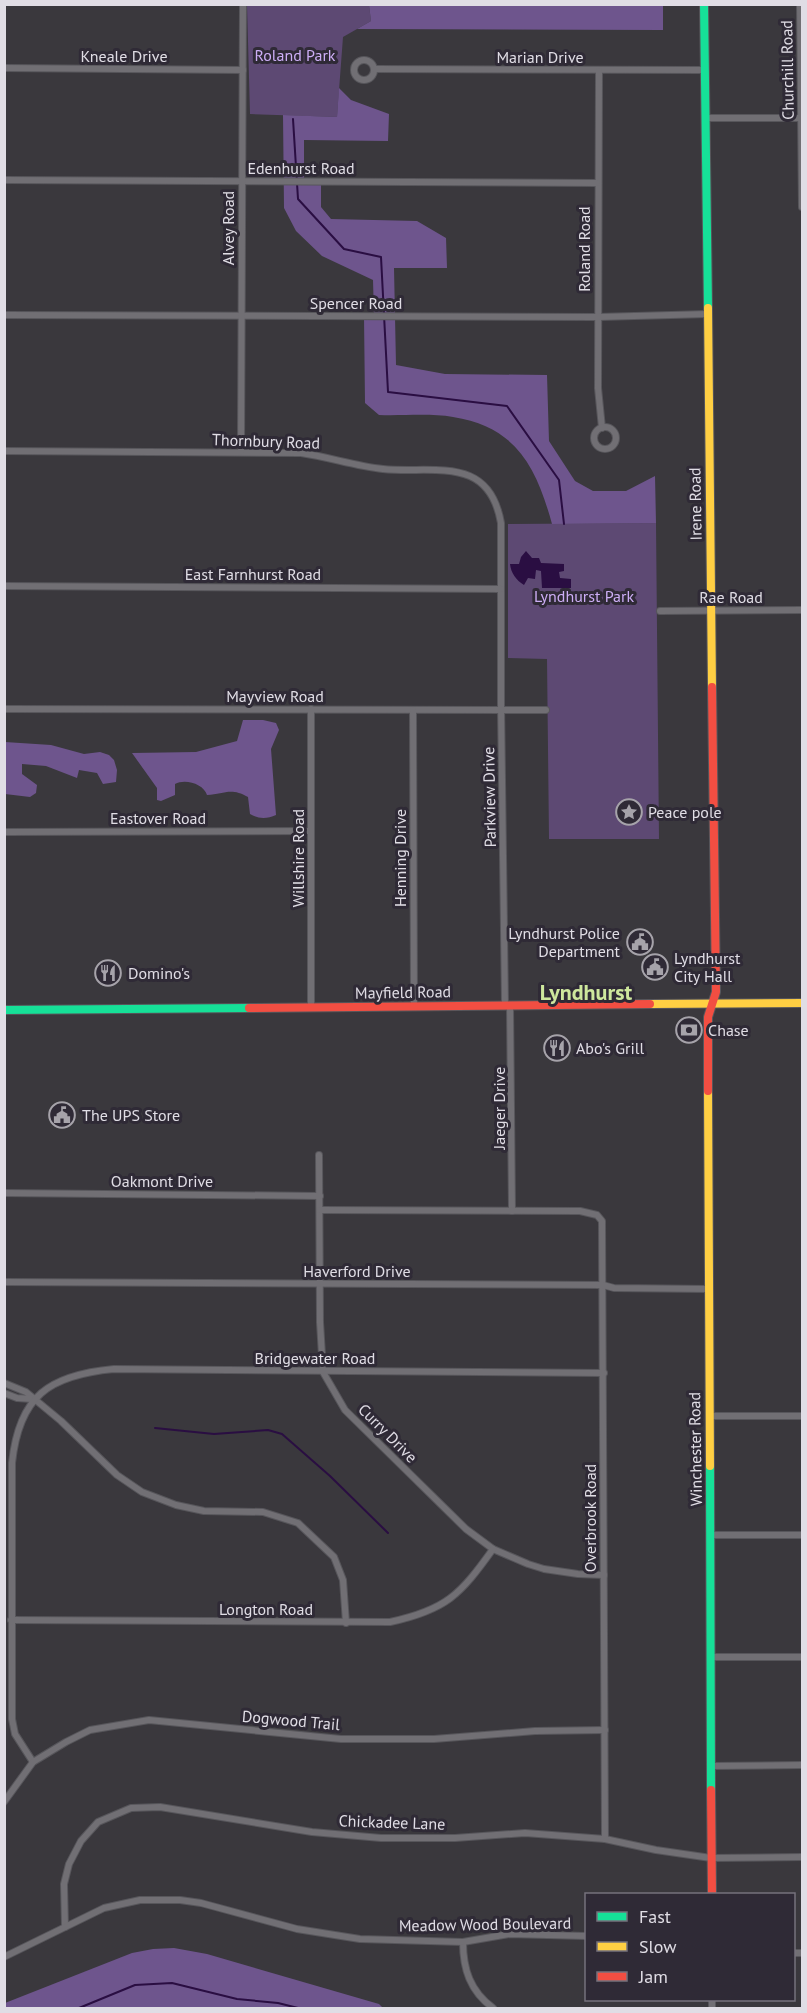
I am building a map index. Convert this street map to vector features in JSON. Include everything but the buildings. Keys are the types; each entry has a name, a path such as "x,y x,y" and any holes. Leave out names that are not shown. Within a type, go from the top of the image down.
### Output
{"street":[{"name":"Alvey Road","path":"241,452 243,4"},
{"name":"Irene Road","path":"704,4 716,980 716,992 712,1004"},
{"name":"Churchill Road","path":"800,4 802,207"},
{"name":"Kneale Drive","path":"4,68 243,70"},
{"name":"Marian Drive","path":"374,69 705,70"},
{"name":"Roland Road","path":"599,71 598,388 602,428"},
{"path":"705,118 802,118"},
{"name":"Edenhurst Road","path":"4,180 597,183"},
{"name":"Spencer Road","path":"4,315 598,317 708,314"},
{"name":"Thornbury Road","path":"4,451 301,453 381,469 451,470 473,476 493,496 499,509 501,589"},
{"name":"East Farnhurst Road","path":"4,586 501,589"},
{"name":"Parkview Drive","path":"501,589 501,710 508,1006"},
{"name":"Rae Road","path":"660,611 802,610"},
{"name":"Mayview Road","path":"4,709 546,710"},
{"name":"Willshire Road","path":"311,709 311,1007"},
{"name":"Henning Drive","path":"413,710 414,1006"},
{"name":"Eastover Road","path":"4,832 311,831"},
{"name":"Mayfield Road","path":"4,1010 802,1003"},
{"name":"Winchester Road","path":"711,1893 708,1017 712,1004"},
{"name":"Jaeger Drive","path":"508,1006 512,1211"},
{"name":"Curry Drive","path":"319,1155 323,1372 345,1410 458,1521 492,1549 544,1569 604,1575"},
{"name":"Oakmont Drive","path":"4,1193 320,1196"},
{"path":"320,1210 512,1211"},
{"name":"Overbrook Road","path":"512,1211 580,1211 597,1215 602,1221 604,1839"},
{"name":"Haverford Drive","path":"4,1282 603,1285 614,1288 709,1289"},
{"name":"Bridgewater Road","path":"33,1399 67,1378 114,1369 604,1373"},
{"path":"4,1383 26,1392 61,1421 117,1475 142,1492 176,1505 204,1511 263,1512 298,1522 334,1557 343,1580 346,1597 346,1623"},
{"path":"4,1393 17,1398 33,1399"},
{"path":"33,1399 18,1429 14,1447 11,1620 12,1719 15,1734 33,1762"},
{"path":"710,1416 802,1416"},
{"path":"711,1535 802,1535"},
{"name":"Longton Road","path":"11,1620 390,1622 420,1616 447,1601 467,1584 492,1549"},
{"path":"711,1658 802,1657"},
{"name":"Dogwood Trail","path":"4,1802 33,1762 90,1730 149,1720 341,1739 434,1739 535,1731 604,1730"},
{"path":"711,1766 802,1765"},
{"name":"Chickadee Lane","path":"65,1927 64,1884 69,1864 81,1841 98,1822 131,1808 160,1807 312,1832 381,1838 455,1838 525,1833 604,1839 711,1858 802,1857"},
{"name":"Meadow Wood Boulevard","path":"4,1957 104,1908 140,1900 180,1900 201,1903 297,1929 360,1939 463,1942 509,1934 585,1936"},
{"path":"463,1942 463,1962 469,1982 482,2000 492,2008"}],"green space":[{"name":"Roland Park","path":"247,5 369,5 371,21 343,37 337,117 250,114"},
{"name":"Lyndhurst Park","path":"656,523 659,839 549,839 547,659 508,658 508,524"}],"shaded area":[{"path":"369,5 663,5 663,30 357,29 371,21"},
{"path":"339,88 351,100 389,114 388,141 304,140 304,181 321,182 321,207 331,219 417,221 446,238 447,268 394,268 396,365 445,374 547,375 549,441 575,481 593,491 626,491 655,476 656,523 552,524 539,484 530,467 508,440 493,430 475,422 453,417 379,415 365,403 364,316 374,316 373,280 322,256 296,231 284,208 283,115 337,117"},
{"path":"526,551 532,558 539,558 541,563 564,564 564,571 559,572 560,578 571,579 571,588 542,588 541,571 536,570 535,579 528,578 524,585 516,579 510,564 519,564"},
{"path":"243,720 263,720 276,723 279,730 271,749 276,815 266,818 256,817 250,814 248,797 237,792 207,795 198,785 189,782 175,784 175,795 161,801 157,800 157,788 132,753 196,752 237,741"},
{"path":"5,742 51,745 84,754 100,752 109,755 114,760 117,770 116,782 103,784 97,773 79,770 77,778 46,766 22,764 22,774 37,785 36,793 30,797 5,794"},
{"path":"174,1948 207,1954 379,2004 383,2008 5,2008 5,2003 132,1953"}],"waterway":[{"path":"293,119 298,199 344,249 381,257 388,392 507,406 559,480 564,524"},
{"path":"155,1428 214,1434 268,1430 282,1434 330,1476 388,1533"},
{"path":"79,2008 135,1985 172,1983 237,1999 278,2003 298,2008"}],"traffic: fast":[{"path":"704,4 708,308"},
{"path":"4,1010 249,1008"},
{"path":"710,1466 711,1790"}],"traffic: slow":[{"path":"708,308 712,687"},
{"path":"650,1004 802,1003"},
{"path":"708,1091 710,1466"}],"traffic: jam":[{"path":"708,1091 708,1017 716,992 712,687"},
{"path":"249,1008 650,1004"},
{"path":"711,1790 712,1893"}],"place":[{"name":"Peace pole","path":"629,812"},
{"name":"Lyndhurst Police Department","path":"640,942"},
{"name":"Lyndhurst City Hall","path":"655,967"},
{"name":"Domino's","path":"108,973"},
{"name":"Chase","path":"689,1030"},
{"name":"Abo's Grill","path":"557,1048"},
{"name":"The UPS Store","path":"62,1115"}],"district":[{"name":"Lyndhurst","path":"586,992"}]}
